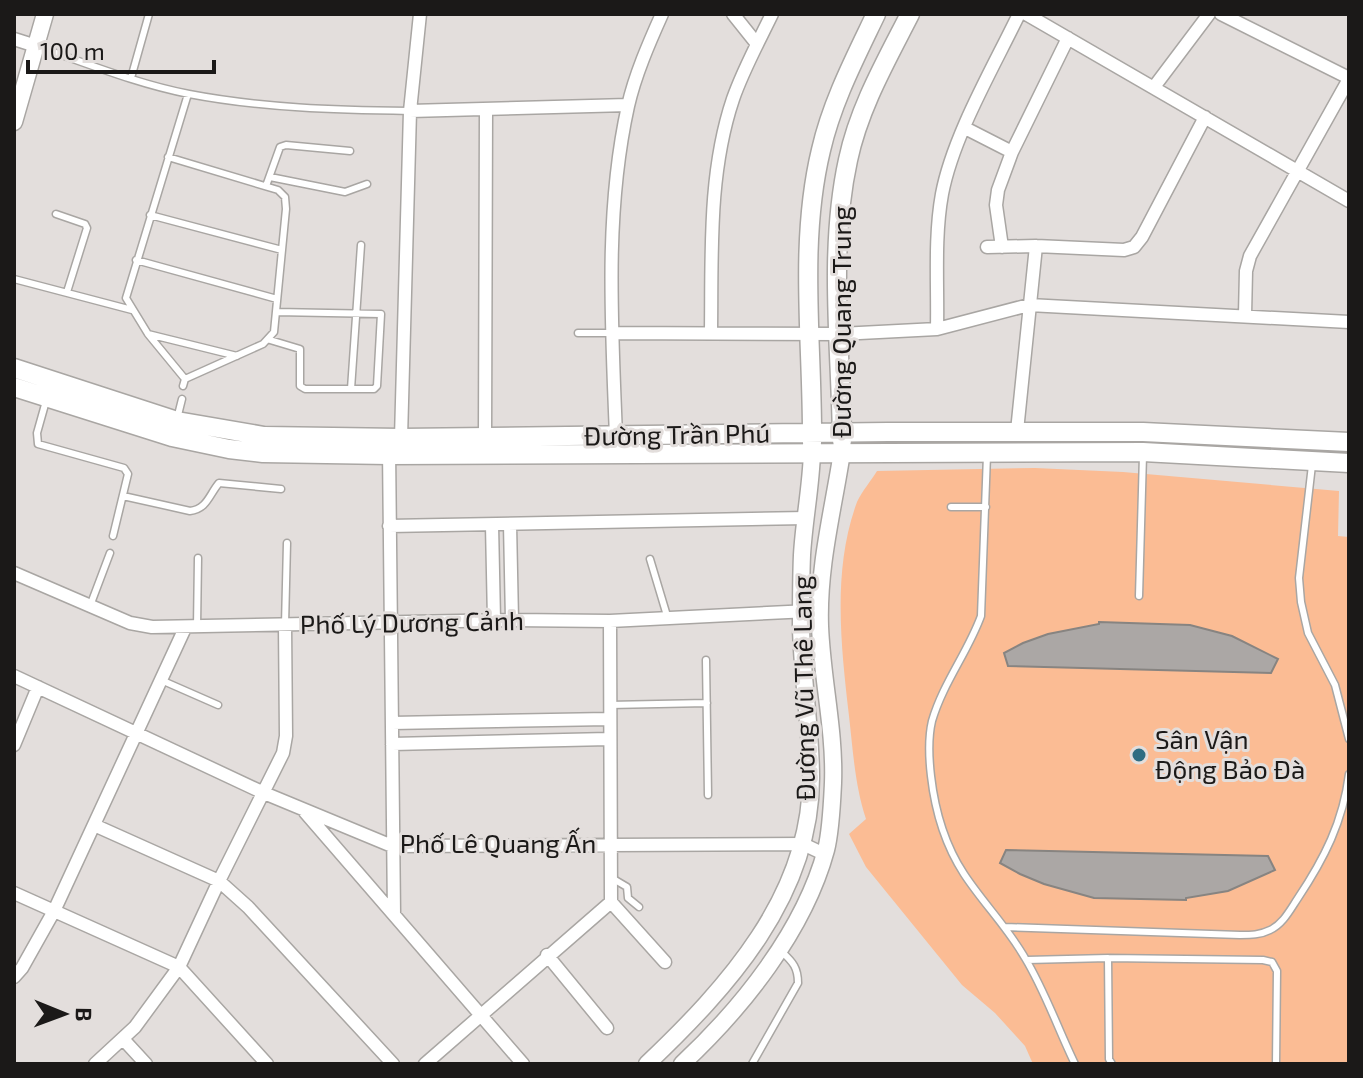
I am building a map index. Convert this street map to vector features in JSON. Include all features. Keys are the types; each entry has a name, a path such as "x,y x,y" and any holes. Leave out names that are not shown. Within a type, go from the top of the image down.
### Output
{"main road":[{"name":"Đường Quang Trung","path":"812,452 812,210 821,150 840,93 876,14"},
{"name":"Đường Quang Trung","path":"842,452 839,245 848,159 865,107 910,14"},
{"name":"Đường Trần Phú","path":"14,368 174,429"},
{"name":"Đường Trần Phú","path":"14,387 174,429 393,444 812,452 1143,452 1349,463"},
{"name":"Đường Trần Phú","path":"393,444 485,437 1017,431 1143,432 1349,442"}],"street":[{"path":"14,122 45,14"},
{"path":"394,915 389,526 410,111 420,14"},
{"path":"616,437 612,333 613,234 628,105 662,14"},
{"path":"733,14 757,44"},
{"path":"711,332 718,161 734,98 772,14"},
{"path":"937,329 942,196 946,176 1019,14"},
{"path":"1026,14 1349,201"},
{"path":"1154,87 1209,14"},
{"path":"1221,14 1349,78 1247,264 1245,315"},
{"path":"1002,247 997,213 998,190 1012,152 1068,38"},
{"path":"14,39 36,46"},
{"path":"410,111 628,105"},
{"path":"485,437 486,110"},
{"path":"987,247 1124,250 1134,247 1205,117"},
{"path":"965,128 1012,152"},
{"path":"1017,431 1036,246"},
{"path":"612,333 840,334 937,329 1029,305 1349,322"},
{"name":"Đường Vũ Thê Lang","path":"647,1064 680,1033 749,955 783,895 803,844 811,781 801,612 802,552 812,452"},
{"name":"Đường Vũ Thê Lang","path":"682,1064 768,968 807,900 824,854 833,782 820,611 822,555 842,452"},
{"path":"389,526 807,518"},
{"path":"510,524 512,620"},
{"path":"492,525 494,620"},
{"name":"Phố Lý Dương Cảnh","path":"14,573 130,623 152,627 494,620 610,621 820,611"},
{"path":"610,621 611,902 665,962"},
{"path":"95,1064 135,1027 179,967 283,753 286,736 285,625"},
{"path":"14,977 54,911 161,680 191,627"},
{"name":"Phố Lê Quang Ấn","path":"14,676 264,793 392,846 803,844 824,854"},
{"path":"14,745 38,687"},
{"path":"392,723 608,719"},
{"path":"392,744 609,739"},
{"path":"303,810 523,1064"},
{"path":"94,825 219,881 248,907 393,1064"},
{"path":"14,893 179,967 267,1064"},
{"path":"425,1064 611,902"},
{"path":"547,955 607,1028"},
{"path":"123,1039 146,1064"}],"lane":[{"path":"131,78 149,14"},
{"path":"36,46 188,94 278,106 410,111"},
{"path":"168,157 278,190 285,197 274,332 270,340 184,382 126,298 136,260 168,157 188,94"},
{"path":"266,186 280,147 350,151"},
{"path":"270,177 345,192 367,184"},
{"path":"56,214 85,224 87,228 67,292"},
{"path":"150,215 282,250"},
{"path":"351,389 361,245"},
{"path":"136,260 277,299"},
{"path":"14,279 132,310"},
{"path":"270,340 300,349 300,386 305,389 374,389 377,386 381,314 276,312"},
{"path":"578,333 612,333"},
{"path":"148,334 237,356"},
{"path":"47,397 37,433 38,444 124,468 128,474 113,536"},
{"path":"174,429 182,399"},
{"path":"1139,596 1143,432"},
{"path":"987,452 981,616 943,692 931,724 929,758 933,798 944,837 964,874 1027,960 1075,1064"},
{"path":"1312,460 1299,578 1301,602 1308,633 1335,685 1349,739"},
{"path":"123,496 190,511 200,510 219,483 281,489"},
{"path":"951,507 986,507"},
{"path":"285,625 287,543"},
{"path":"90,606 110,553"},
{"path":"191,627 198,558"},
{"path":"650,559 668,619"},
{"path":"706,660 708,795"},
{"path":"161,680 218,705"},
{"path":"609,705 707,703"},
{"path":"1005,927 1260,935 1273,929 1286,916 1326,855 1346,801 1349,774"},
{"path":"610,877 627,887 628,898 639,907"},
{"path":"752,1064 798,983 798,971 779,950"},
{"path":"1027,960 1108,958 1272,962 1278,975 1276,1064"},
{"path":"1108,958 1109,1059 1112,1064"}],"shaded area":[{"path":"1035,468 1123,472 1339,491 1338,536 1349,537 1349,1064 1033,1064 1025,1046 995,1013 962,985 866,867 849,834 866,819 853,755 843,663 841,608 844,554 857,502 877,471"}],"building":[{"path":"1099,622 1190,625 1232,636 1278,659 1271,673 1008,666 1004,653 1023,643"},
{"path":"1006,850 1268,856 1275,870 1228,891 1186,900 1094,898 1020,874 1000,863"}],"place":[{"name":"Sân Vận Động Bảo Đà","path":"1139,755"}]}
